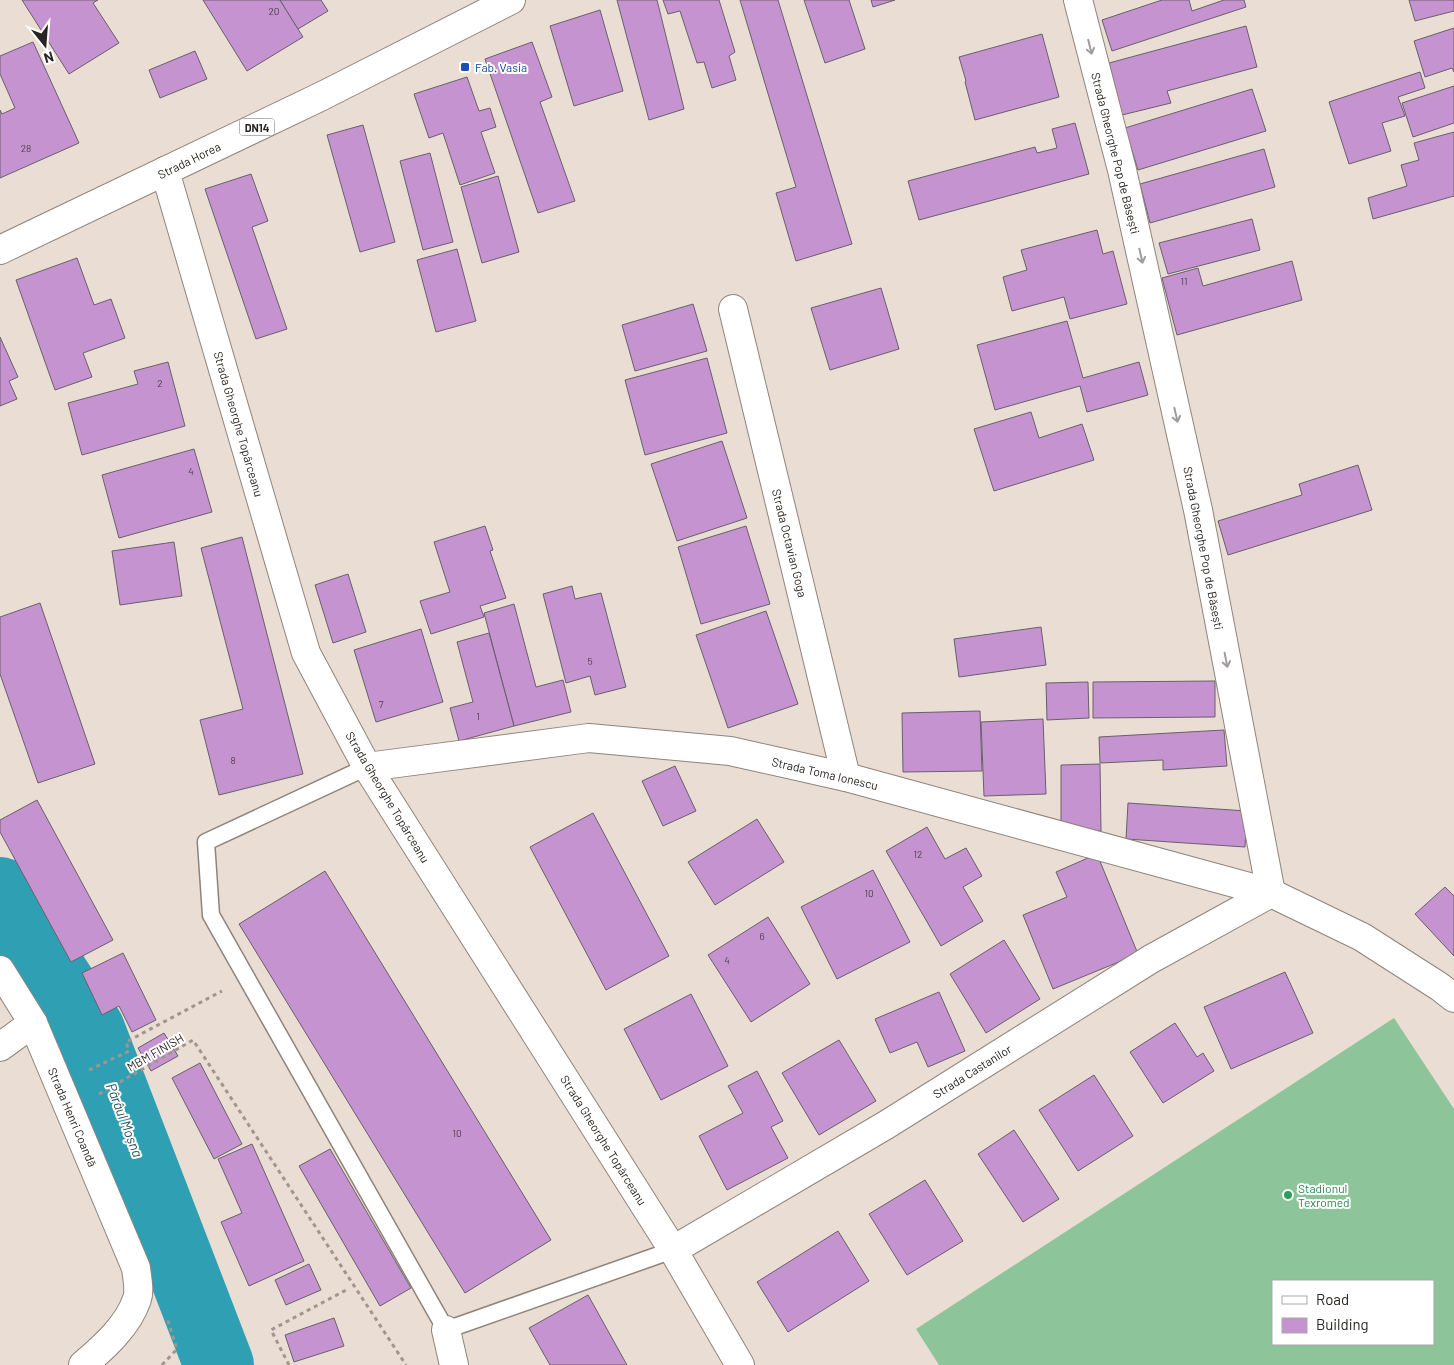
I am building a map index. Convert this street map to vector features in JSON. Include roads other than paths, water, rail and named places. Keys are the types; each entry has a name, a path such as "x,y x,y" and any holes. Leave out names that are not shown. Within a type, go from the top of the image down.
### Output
{"street":[{"name":"Strada Horea","path":"0,250 322,96 511,0"},
{"name":"Strada Gheorghe Pop de Băsești","path":"1078,0 1122,170 1198,510 1271,893"},
{"name":"Strada Gheorghe Topârceanu","path":"165,171 306,653 367,767 673,1250 740,1365"},
{"name":"Strada Octavian Goga","path":"733,309 846,777"},
{"name":"Strada Toma Ionescu","path":"367,767 589,738 730,751 846,777 1271,893"},
{"path":"1271,893 1362,937 1454,998"},
{"name":"Strada Castanilor","path":"673,1250 886,1125 1150,960 1271,893"},
{"name":"Strada Henri Coandă","path":"0,970 33,1023 136,1268 138,1298 126,1321 108,1342 83,1365"},
{"path":"0,1047 33,1023"},
{"path":"446,1330 454,1365"}],"lane":[{"path":"367,767 206,842 211,915 446,1330 673,1250"}],"waterway":[{"name":"Pârâul Moșna","path":"0,892 90,1030 219,1365"}],"place":[{"name":"Fab. Vasia","path":"465,67"},
{"name":"Stadionul Texromed","path":"1288,1195"}]}
